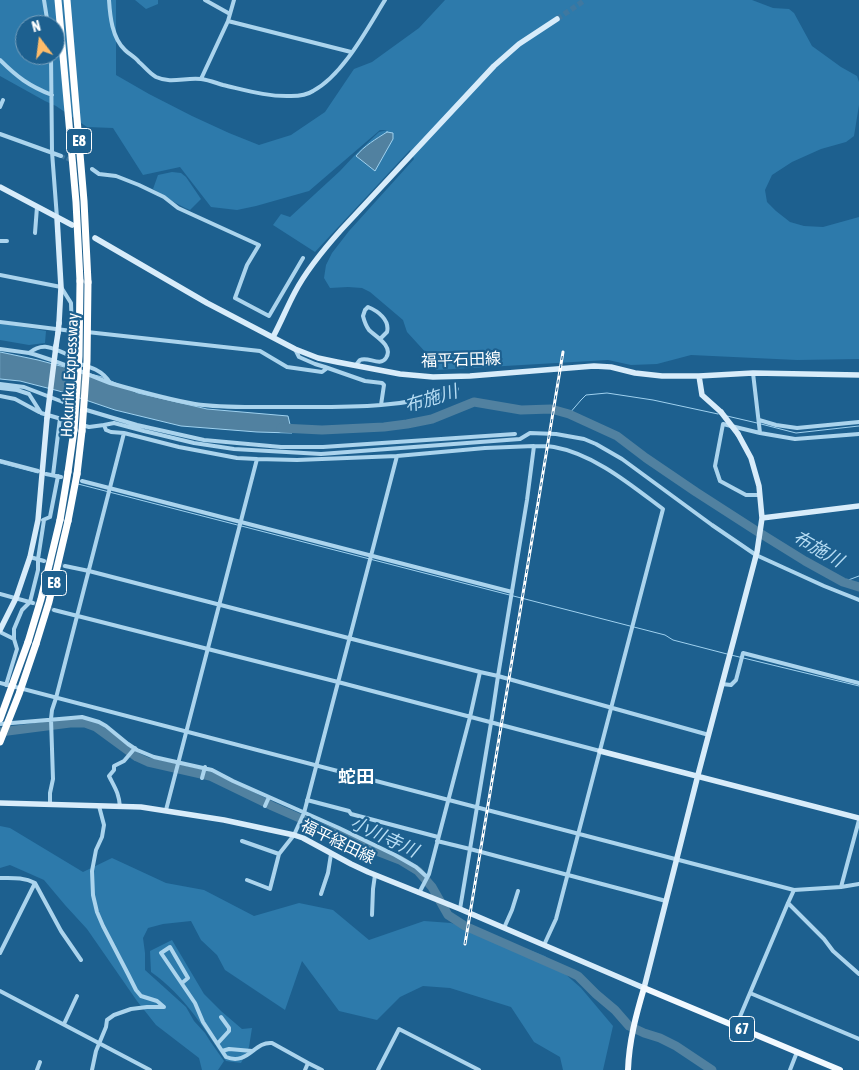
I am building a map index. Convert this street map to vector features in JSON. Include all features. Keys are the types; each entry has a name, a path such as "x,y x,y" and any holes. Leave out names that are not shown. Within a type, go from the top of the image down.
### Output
{"highway":[{"name":"Hokuriku Expressway","path":"58,0 84,282"},
{"name":"Hokuriku Expressway","path":"0,742 19,694 49,602 77,474 79,356 84,282 84,200 67,0"},
{"name":"Hokuriku Expressway","path":"0,719 42,599 78,430"}],"main road":[{"name":"67","path":"644,988 840,1070"},
{"path":"628,1070 633,1026 644,988"}],"street":[{"path":"44,0 46,15"},
{"path":"109,0 115,36 123,48 157,77 164,80 201,79 262,94 282,96 297,96 312,92 333,75 351,52 385,0"},
{"path":"205,0 230,14"},
{"path":"201,79 228,21 234,0"},
{"path":"273,338 295,292 326,248 494,66 519,44 557,18"},
{"path":"228,21 351,52"},
{"path":"0,60 22,80 36,89 52,95"},
{"path":"6,685 17,649 14,630 22,610 31,603 38,570 47,418 59,323 61,287 52,152 51,65"},
{"path":"0,107 3,100"},
{"path":"0,134 61,156"},
{"path":"92,169 99,174 116,176 139,185 164,197 178,208 259,245 247,265 235,298 269,316 303,258"},
{"path":"0,187 72,225"},
{"path":"35,233 37,207"},
{"name":"福平石田線","path":"95,238 206,303 295,349 318,358 400,374 433,378 594,366 662,376 753,373 859,376"},
{"path":"0,241 7,241"},
{"path":"0,275 61,287 71,303 70,360 101,372 110,382"},
{"path":"356,366 360,360 382,361 386,358 388,352 380,339 368,329 362,316 368,307 380,314 388,324 387,332 380,339"},
{"path":"0,322 260,351 288,368 322,372 326,367"},
{"path":"29,353 43,346 69,355"},
{"path":"0,349 48,358 110,382 154,396 214,406 318,408 400,404 424,400 457,389"},
{"path":"295,349 299,357 315,364 365,381 382,383 384,385 382,405"},
{"path":"753,373 760,433"},
{"path":"644,988 697,776 757,553 762,518 760,486 751,458 738,434 721,412 702,395 699,376"},
{"path":"0,384 24,388 91,412 137,425 204,440 281,447 322,447 515,434"},
{"path":"0,388 29,394 41,413"},
{"path":"0,396 14,399 41,413 89,427 114,423 194,443 234,449 321,454 520,440 530,433 556,434 584,439 622,459 712,525 757,553 824,586 859,600"},
{"path":"53,475 60,418"},
{"path":"759,420 797,428 859,422"},
{"path":"760,495 746,495 720,481 715,466 723,424 795,439 859,434"},
{"path":"104,425 106,430 111,432 124,433 179,447 237,458 257,459 297,460 397,456 486,448 554,447 587,458 604,467 663,509 556,919 544,945"},
{"path":"50,804 53,779 52,710 124,433"},
{"path":"460,909 527,500 534,446"},
{"path":"247,880 270,889 279,854 294,835 304,813 397,456"},
{"path":"166,810 257,459"},
{"path":"0,460 38,471"},
{"path":"41,520 50,517 60,476 46,474"},
{"path":"82,481 512,592"},
{"path":"762,518 859,506"},
{"path":"14,639 0,631 16,598 41,520"},
{"path":"30,557 44,560"},
{"path":"65,566 498,676 709,735"},
{"path":"0,594 31,603"},
{"path":"54,610 338,682 859,819 841,887"},
{"path":"722,684 731,685 736,680 743,653 859,684"},
{"path":"421,894 429,874 480,672"},
{"path":"0,683 794,890 859,884"},
{"path":"0,724 82,717 90,719 106,726 128,744 154,757 178,764 212,770 408,862 421,870 427,877"},
{"path":"120,807 117,789 110,776 114,766 124,761 135,748"},
{"path":"202,778 205,768"},
{"path":"265,806 269,797"},
{"path":"307,800 349,811 351,814 470,849 666,902"},
{"name":"福平経田線","path":"0,803 141,807 224,820 294,835 375,875 460,909 644,988"},
{"path":"92,1070 107,1020 114,1015 131,1010 147,1007 164,1007 157,1001 142,996 136,990 97,912 93,895 92,871 104,825 99,806"},
{"path":"242,841 279,854"},
{"path":"321,894 328,874 331,854"},
{"path":"372,915 375,875"},
{"path":"0,878 19,878 35,883 61,931 81,960"},
{"path":"0,953 35,883"},
{"path":"736,1026 794,890"},
{"path":"504,928 518,891"},
{"path":"788,903 859,974"},
{"path":"182,983 188,978 170,947 161,953 195,1003 203,1022 226,1057 238,1059 266,1042 272,1043 322,1070"},
{"path":"0,991 150,1070"},
{"path":"750,993 859,1039"},
{"path":"64,1024 77,996"},
{"path":"218,1043 229,1028 221,1017"},
{"path":"378,1070 399,1029 478,1070"},
{"path":"222,1051 234,1049 253,1051"},
{"path":"790,1070 797,1052"},
{"path":"37,1070 40,1062"},
{"path":"305,1070 308,1063"}],"shaded area":[{"path":"0,0 116,0 116,75 192,116 259,145 291,135 325,112 354,69 372,62 419,28 445,0 752,0 773,8 789,9 794,13 812,46 857,76 859,82 859,105 854,136 846,142 821,149 792,162 772,175 765,190 767,202 790,222 804,226 823,227 859,217 859,359 797,360 691,355 657,364 631,365 608,360 436,370 428,355 407,332 403,320 370,292 362,288 330,288 324,278 326,265 332,253 349,231 414,159 410,150 315,252 273,225 281,214 290,217 379,132 388,130 380,130 309,191 237,210 211,207 180,167 143,175 113,128 87,127 56,106 0,76"},
{"path":"135,0 158,0 158,4 146,9"},
{"path":"387,132 393,133 393,139 375,171 356,156 366,146"},
{"path":"172,172 181,173 186,177 201,199 190,210 153,189 158,175"},
{"path":"0,323 46,331 45,343 29,345 0,340"},
{"path":"0,352 102,377 138,393 207,409 288,416 292,433 181,426 115,410 59,391 20,381 0,379"},
{"path":"0,826 10,828 83,872 112,858 166,883 204,890 254,916 299,903 333,910 369,940 424,921 451,923 545,956 581,988 613,1026 603,1070 563,1070 560,1057 534,1042 511,1007 450,988 423,986 400,997 377,1020 339,1011 302,961 285,1010 225,970 217,955 201,940 191,921 163,924 148,928 143,938 145,970 186,1007 194,1021 205,1033 224,1061 218,1070 202,1070 199,1058 156,1025 87,929 44,880 10,865 0,868"},
{"path":"172,940 204,994 242,1029 252,1028 249,1047 241,1063 226,1061 184,1002 151,972 150,951"}],"waterway":[{"path":"569,414 586,395 607,393 653,400 718,414"},
{"name":"布施川","path":"281,428 322,430 407,424 432,419 474,402 521,410 551,409 569,414 617,436 646,458 755,530 843,582 859,587"},
{"path":"727,416 757,423"},
{"path":"761,424 796,433 859,426"},
{"path":"0,463 38,473"},
{"path":"78,484 665,635 673,640 727,654"},
{"path":"843,582 859,576"},
{"path":"731,655 859,686"},
{"name":"小川寺川","path":"0,732 70,723 85,723 96,727 137,757 148,762 210,776 272,806 400,860 418,871 432,887 448,915 465,926 578,976 615,1010 629,1026 676,1046 712,1070"}],"tunnel":[{"path":"557,19 585,0"},
{"path":"61,156 73,161"},
{"path":"44,561 65,566"},
{"path":"33,603 54,610"}],"railway":[{"path":"465,944 563,352"}],"district":[{"name":"蛇田","path":"356,777"}]}
